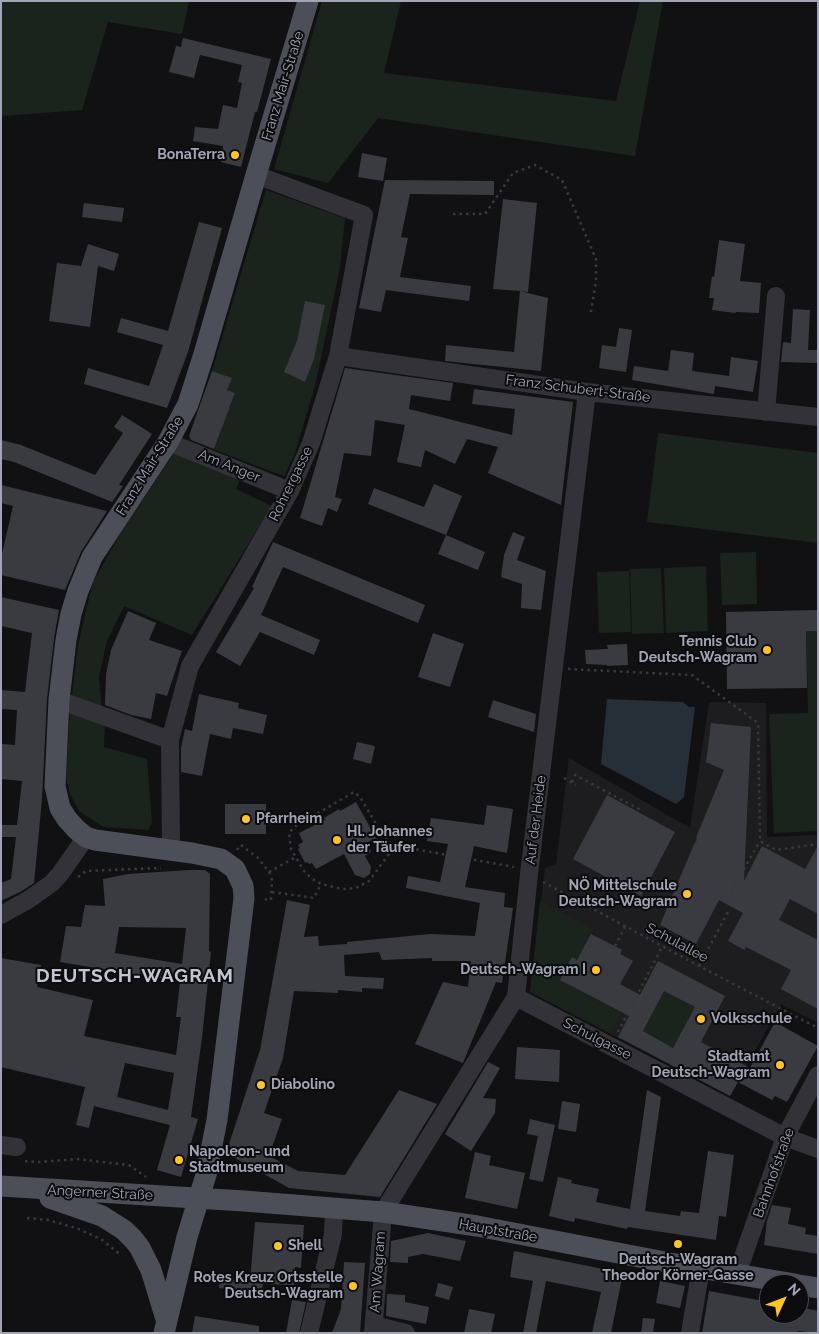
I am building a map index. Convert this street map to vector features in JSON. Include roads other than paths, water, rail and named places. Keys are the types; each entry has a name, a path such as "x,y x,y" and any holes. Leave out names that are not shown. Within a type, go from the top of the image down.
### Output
{"main road":[{"name":"Franz Mair-Straße","path":"86,837 67,819 56,796 55,786 59,700 71,614 86,570 102,540 168,442 188,404 308,1"},
{"path":"86,837 166,859 214,857 227,862 239,875 244,886 217,1120 206,1175 187,1237 165,1327"},
{"path":"12,1187 102,1216 124,1230 146,1257 156,1284 165,1327"},
{"name":"Angerner Straße","path":"12,1187 198,1198"},
{"name":"Hauptstraße","path":"198,1198 382,1212 477,1226 759,1278"}],"street":[{"name":"Rohrergasse","path":"166,859 170,740 190,666 290,491 310,443 338,356 364,215 256,175"},
{"path":"766,412 776,296"},
{"name":"Franz Schubert-Straße","path":"338,356 588,392 818,417"},
{"name":"Auf der Heide","path":"382,1212 516,997 529,874 588,392"},
{"name":"Am Anger","path":"168,442 290,491"},
{"path":"59,700 170,740"},
{"path":"1,915 28,900 52,883 86,837"},
{"name":"Schulgasse","path":"516,997 785,1137 818,1149"},
{"name":"Bahnhofstraße","path":"737,1274 785,1137 818,1075"},
{"path":"309,1333 332,1234 334,1208"},
{"name":"Am Wagram","path":"374,1329 382,1212"},
{"path":"690,1333 701,1268"},
{"path":"374,1329 406,1333"}],"place":[{"name":"BonaTerra","path":"235,155"},
{"name":"Tennis Club Deutsch-Wagram","path":"767,650"},
{"name":"Pfarrheim","path":"246,819"},
{"name":"Hl. Johannes der Täufer","path":"337,840"},
{"name":"NÖ Mittelschule Deutsch-Wagram","path":"687,894"},
{"name":"Deutsch-Wagram I","path":"596,970"},
{"name":"Volksschule","path":"701,1019"},
{"name":"Stadtamt Deutsch-Wagram","path":"780,1065"},
{"name":"Diabolino","path":"261,1085"},
{"name":"Napoleon- und Stadtmuseum","path":"179,1160"},
{"name":"Deutsch-Wagram Theodor Körner-Gasse","path":"678,1244"},
{"name":"Shell","path":"278,1246"},
{"name":"Rotes Kreuz Ortsstelle Deutsch-Wagram","path":"353,1286"}],"district":[{"name":"DEUTSCH-WAGRAM","path":"135,976"}]}
